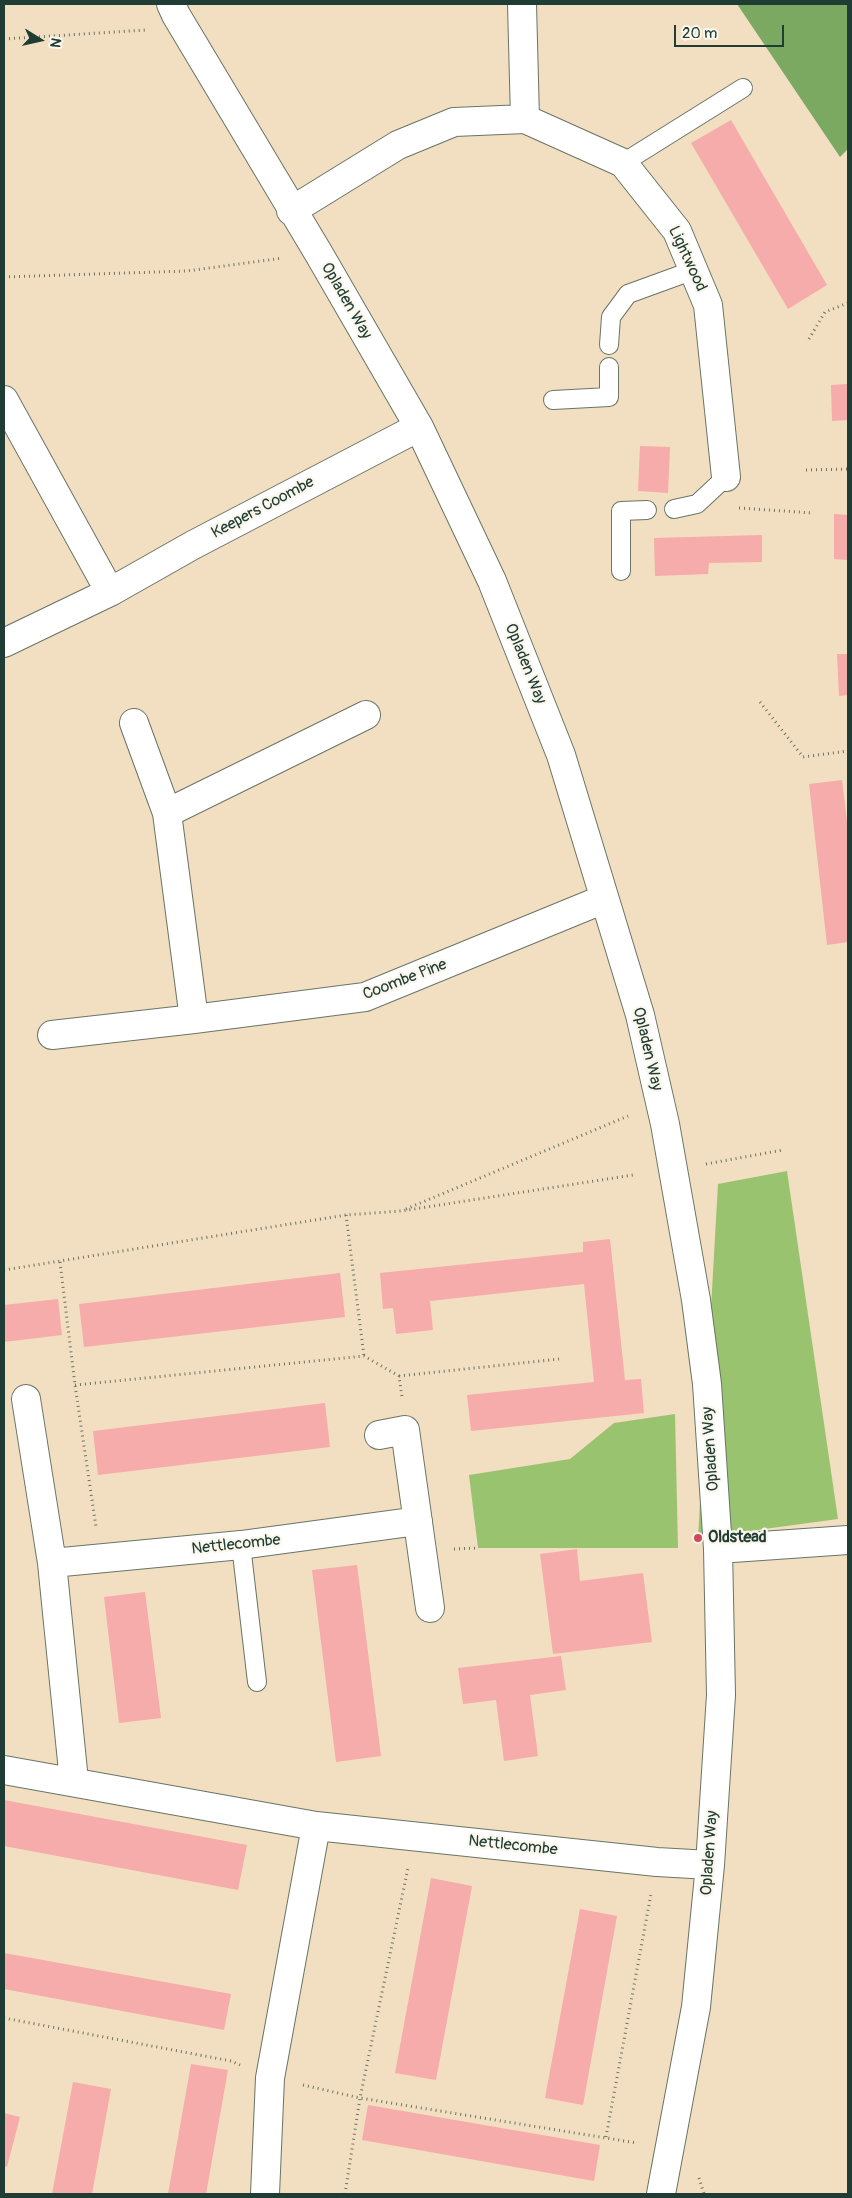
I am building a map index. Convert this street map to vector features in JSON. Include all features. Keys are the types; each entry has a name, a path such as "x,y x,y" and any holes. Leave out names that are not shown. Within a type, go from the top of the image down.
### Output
{"street":[{"name":"Opladen Way","path":"171,4 319,254 418,427 492,581 561,755 640,1015 664,1124 696,1300 707,1384 718,1549 721,1695 710,1865 696,2007 661,2194"},
{"path":"522,4 525,119"},
{"name":"Lightwood","path":"292,211 398,145 454,122 525,119 623,163 677,231 708,305 726,477"},
{"path":"4,400 110,592"},
{"name":"Keepers Coombe","path":"4,643 110,592 193,545 418,427"},
{"path":"167,812 366,715"},
{"path":"134,724 167,812 194,1019"},
{"name":"Coombe Pine","path":"52,1035 365,997 604,899"},
{"path":"26,1399 52,1563 74,1781"},
{"path":"379,1435 406,1430 430,1608"},
{"name":"Nettlecombe","path":"52,1563 241,1545 418,1521"},
{"path":"718,1549 848,1540"},
{"name":"Nettlecombe","path":"4,1770 74,1781 316,1826 657,1862 710,1865"},
{"path":"265,2194 270,2078 316,1826"}],"lane":[{"path":"623,163 743,88"},
{"path":"609,345 611,317 628,294 694,270"},
{"path":"553,400 609,397 608,367"},
{"path":"674,509 696,504 726,477"},
{"path":"620,571 621,511 647,510"},
{"path":"241,1545 257,1682"}],"path":[{"path":"4,39 149,29"},
{"path":"4,277 187,271 319,254"},
{"path":"809,339 825,312 848,303"},
{"path":"806,470 848,469"},
{"path":"726,477 738,508 813,513"},
{"path":"760,702 803,757 848,751"},
{"path":"401,1211 637,1112"},
{"path":"700,1165 783,1150"},
{"path":"4,1270 346,1215 401,1211 633,1175"},
{"path":"346,1215 364,1356"},
{"path":"60,1262 74,1385 100,1558"},
{"path":"74,1385 364,1356 400,1376 559,1359"},
{"path":"400,1376 406,1430"},
{"path":"345,2194 360,2098 414,1836"},
{"path":"606,2137 657,1862"},
{"path":"4,2018 231,2061 270,2078 360,2098 670,2149"}],"green space":[{"path":"737,4 848,4 848,149 840,157"},
{"path":"787,1171 838,1519 698,1538 718,1184"},
{"path":"675,1414 678,1548 478,1548 469,1475 570,1459 614,1423"}],"building":[{"path":"731,120 827,285 788,309 691,143"},
{"path":"848,384 848,420 832,421 831,385"},
{"path":"640,446 670,447 668,493 638,491"},
{"path":"834,514 848,515 848,560 834,559"},
{"path":"762,535 762,562 709,563 708,574 655,576 654,538"},
{"path":"837,654 848,654 848,695 839,696"},
{"path":"842,780 848,830 848,942 827,945 809,784"},
{"path":"610,1239 625,1380 641,1379 644,1413 471,1431 467,1395 594,1382 584,1284 430,1301 433,1330 396,1334 393,1308 383,1309 380,1273 583,1252 583,1242"},
{"path":"340,1273 345,1317 84,1347 79,1304"},
{"path":"58,1299 62,1335 4,1342 4,1305"},
{"path":"325,1403 330,1447 98,1475 93,1431"},
{"path":"577,1549 580,1581 643,1573 652,1642 553,1654 540,1554"},
{"path":"357,1565 381,1756 336,1762 312,1570"},
{"path":"145,1592 161,1718 119,1723 104,1597"},
{"path":"561,1656 566,1690 530,1695 538,1756 504,1761 496,1700 463,1704 458,1668"},
{"path":"4,1800 247,1845 238,1890 4,1846"},
{"path":"431,1878 472,1886 436,2080 395,2073"},
{"path":"580,1909 617,1916 583,2105 545,2098"},
{"path":"4,1953 231,1994 224,2030 4,1989"},
{"path":"191,2064 228,2070 206,2194 168,2194"},
{"path":"73,2082 111,2089 92,2194 52,2194"},
{"path":"368,2105 600,2145 594,2181 362,2140"},
{"path":"4,2113 20,2117 7,2167 4,2166"}],"place":[{"name":"Oldstead","path":"698,1538"}]}
